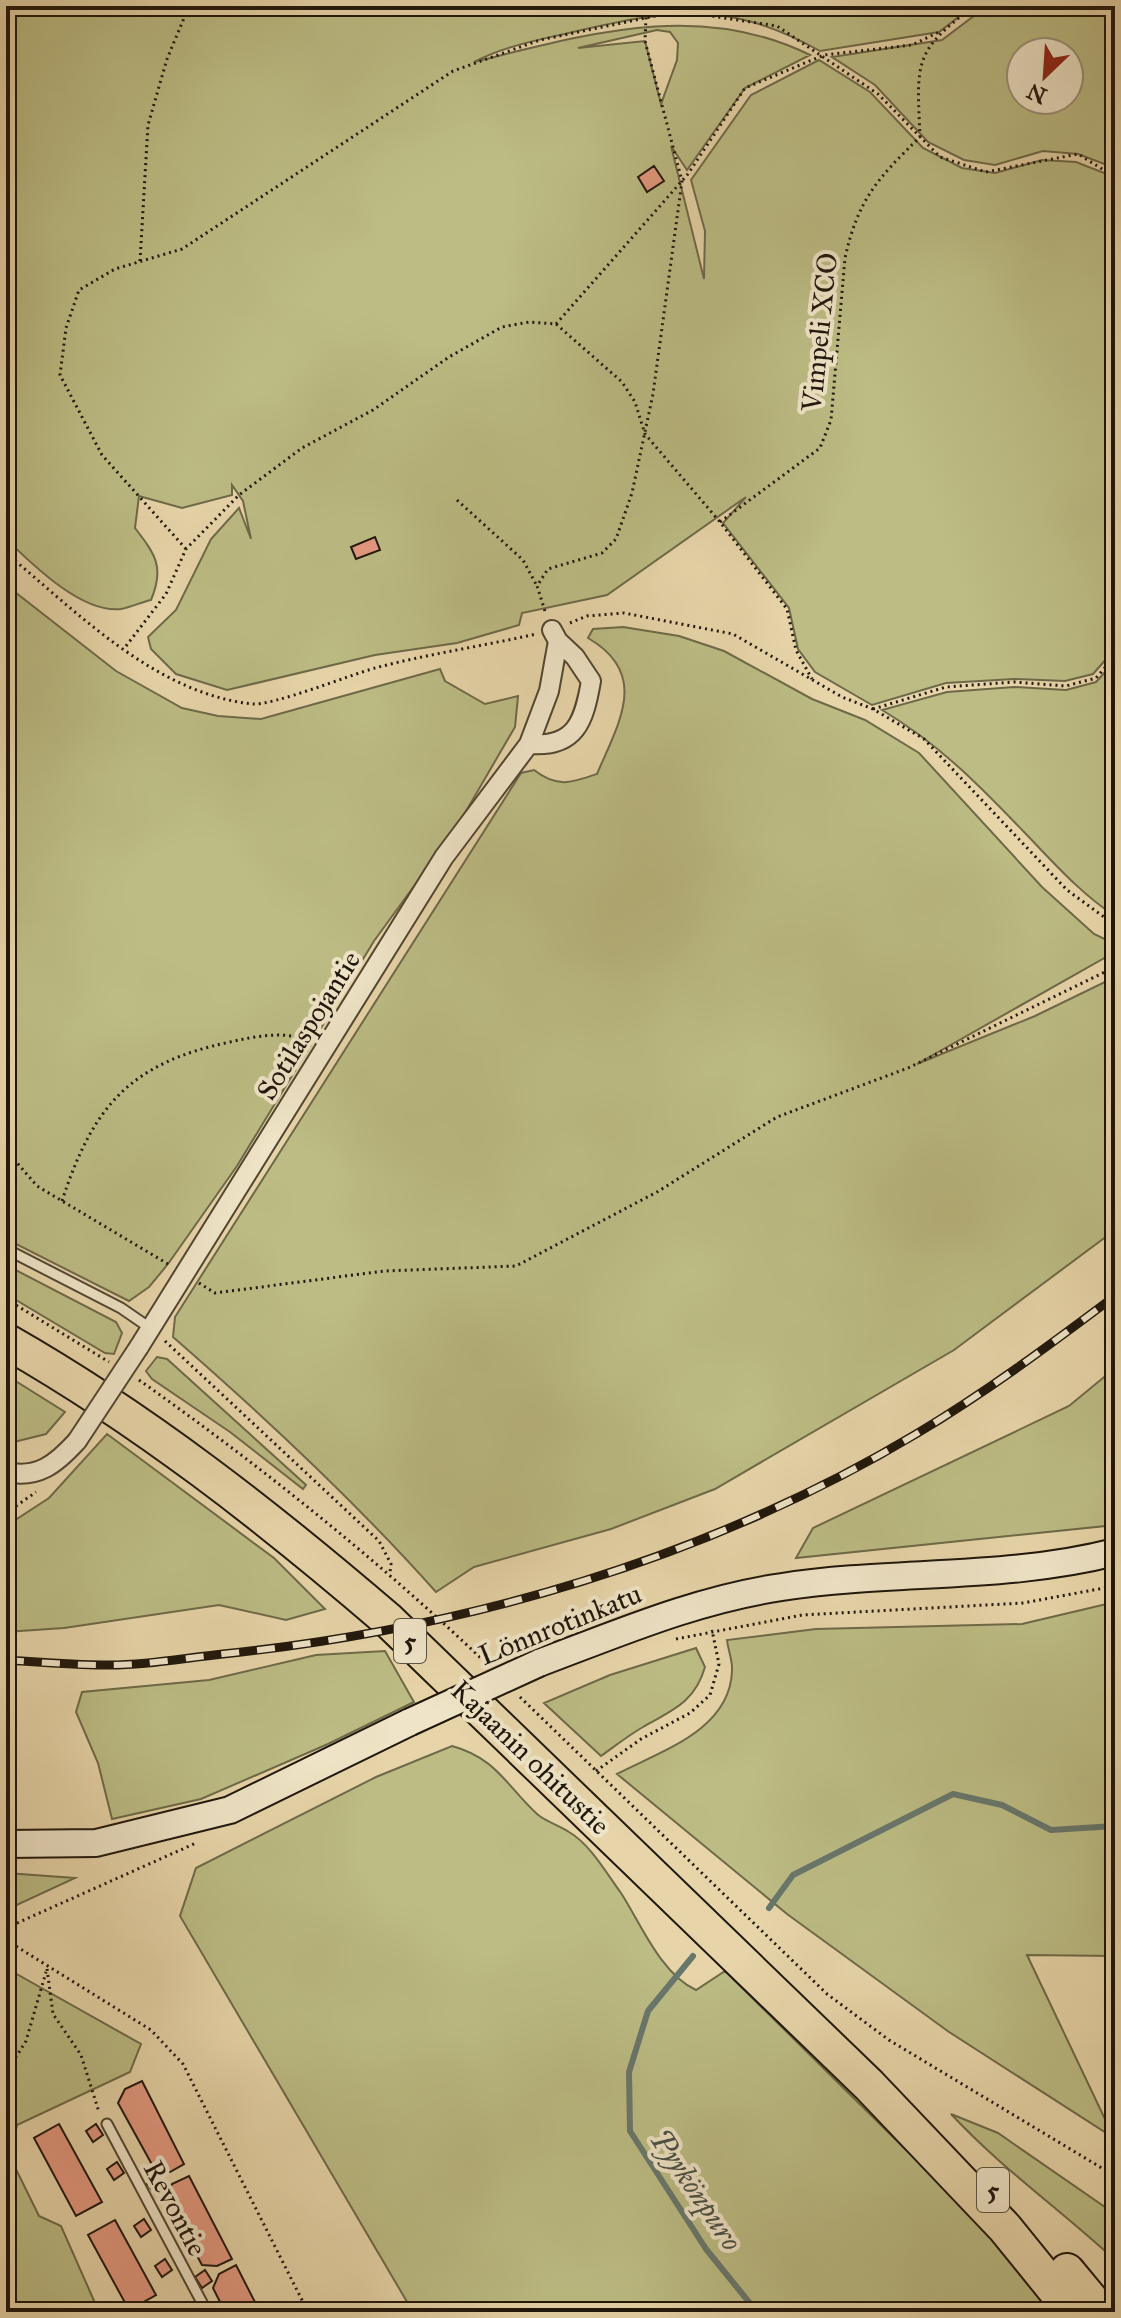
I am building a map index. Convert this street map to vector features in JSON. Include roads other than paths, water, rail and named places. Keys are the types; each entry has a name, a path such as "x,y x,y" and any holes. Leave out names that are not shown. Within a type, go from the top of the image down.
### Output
{"highway":[{"name":"Kajaanin ohitustie","path":"6,1341 186,1458 315,1557 498,1723 869,2085"},
{"name":"5","path":"869,2085 1005,2228 1073,2312"},
{"name":"5","path":"869,2085 947,2146 986,2183 1058,2260 1101,2312"}],"street":[{"name":"Sotilaspojantie","path":"6,1472 21,1475 43,1471 58,1462 77,1441 139,1347 444,857 529,744 549,691 555,635 591,681 587,702 576,732 552,746 529,744"},
{"name":"Lönnrotinkatu","path":"6,1844 96,1843 230,1810 539,1663 660,1617 713,1601 782,1587 989,1572 1115,1552"}],"lane":[{"path":"6,1249 121,1308 150,1328"},
{"name":"Revontie","path":"107,2124 207,2312"}],"waterway":[{"name":"Pyykönpuro","path":"769,1908 793,1875 953,1794 1002,1805 1051,1830 1115,1826"},
{"name":"Pyykönpuro","path":"693,1956 648,2011 629,2072 630,2131 706,2249 757,2312"}],"railway":[{"path":"6,1660 118,1665 314,1642 404,1627 582,1582 754,1518 836,1478 967,1402 1115,1296"}]}
